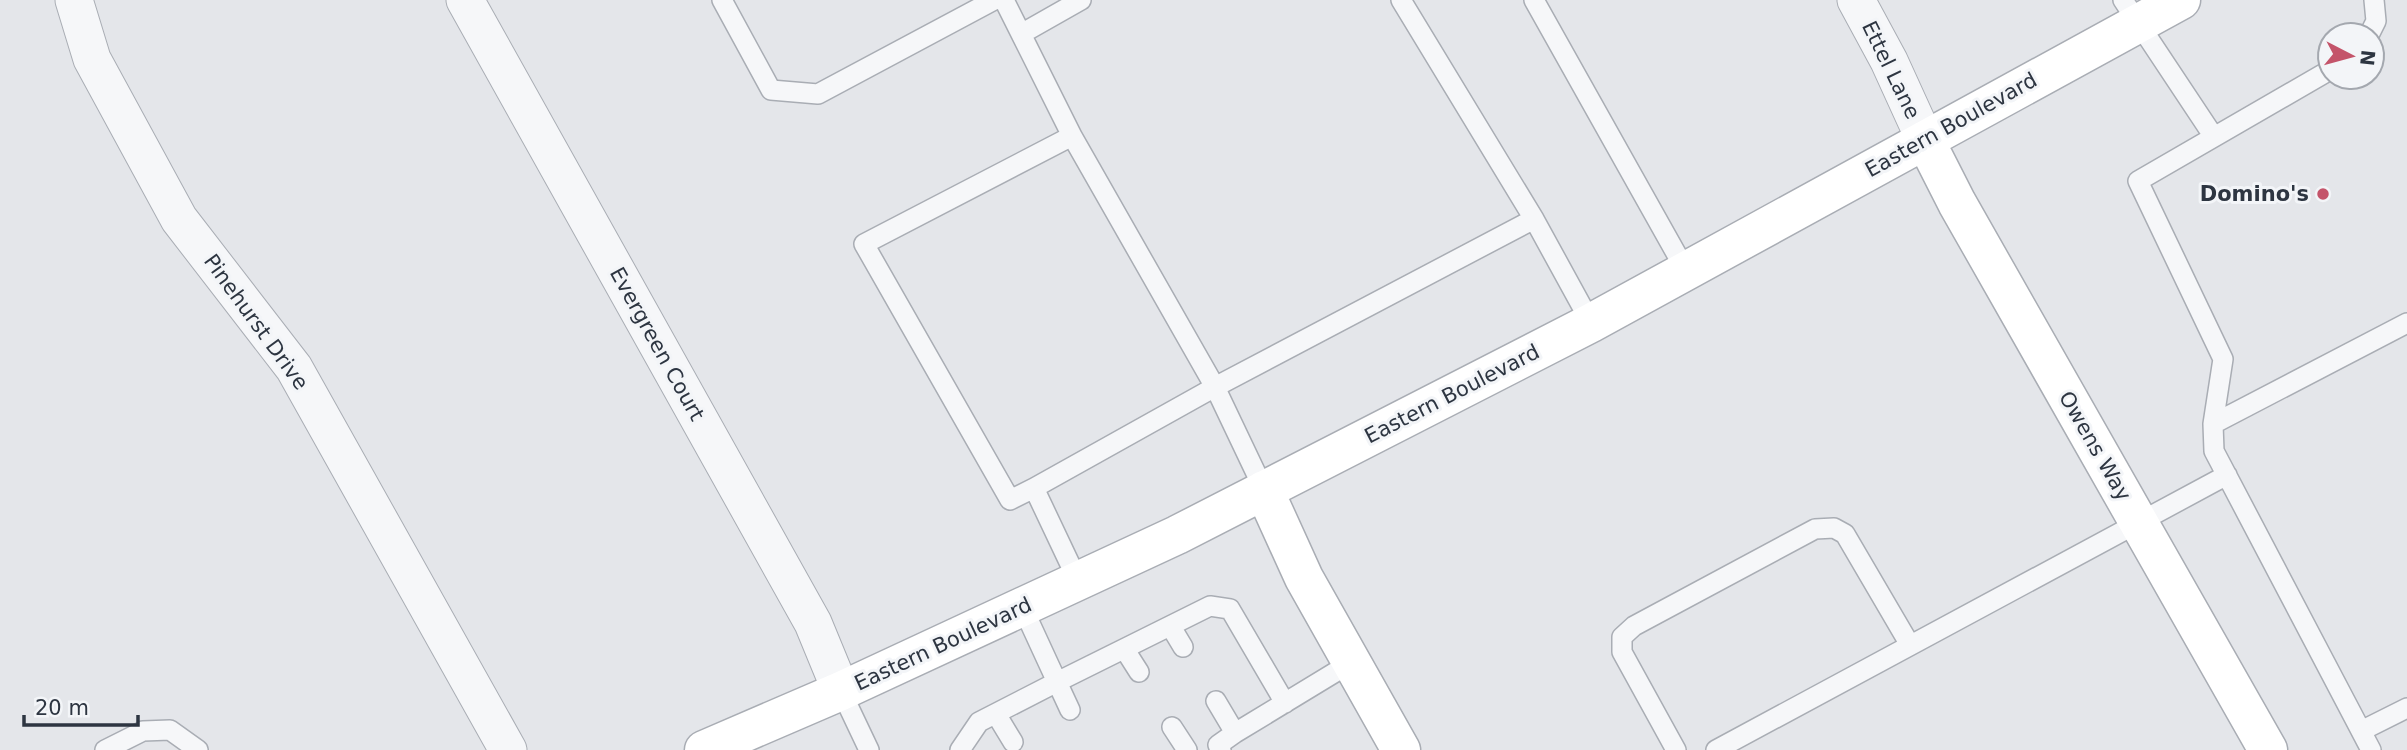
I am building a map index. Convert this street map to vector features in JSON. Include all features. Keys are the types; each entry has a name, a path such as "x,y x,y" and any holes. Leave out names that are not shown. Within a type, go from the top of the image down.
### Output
{"main road":[{"name":"Eastern Boulevard","path":"704,750 841,691 1177,535 1591,323 1925,140 2132,11 2181,0"},
{"name":"Owens Way","path":"1925,140 1957,203 2268,750"},
{"path":"1264,490 1304,578 1401,750"}],"street":[{"name":"Pinehurst Drive","path":"74,0 92,59 179,219 294,368 508,750"},
{"name":"Evergreen Court","path":"465,0 813,623 841,691"},
{"name":"Ettel Lane","path":"1864,2 1925,140"}],"lane":[{"path":"722,0 771,90 818,94 994,0"},
{"path":"1003,0 1072,135 1215,387 1264,490"},
{"path":"1021,34 1081,0"},
{"path":"1401,0 1534,219 1591,323"},
{"path":"1534,0 1686,271"},
{"path":"2374,0 2376,21"},
{"path":"2132,11 2214,137"},
{"path":"2316,78 2138,181 2223,359 2213,425 2214,452 2371,750"},
{"path":"1072,135 864,244 1010,500 1215,387 1534,219"},
{"path":"2213,425 2407,323"},
{"path":"1716,750 2227,475"},
{"path":"1034,488 1078,582"},
{"path":"1676,750 1622,652 1622,637 1634,625 1815,529 1834,528 1845,534 1910,645"},
{"path":"1022,606 1069,710"},
{"path":"960,750 979,722 1210,606 1230,609 1285,703"},
{"path":"1171,626 1183,647"},
{"path":"1125,650 1139,672"},
{"path":"1216,748 1352,662"},
{"path":"841,691 869,750"},
{"path":"1216,701 1236,733"},
{"path":"2361,731 2407,708"},
{"path":"996,713 1013,742"},
{"path":"1172,727 1187,750"},
{"path":"105,750 143,731 170,730 198,750"}],"place":[{"name":"Domino's","path":"2323,194"}]}
